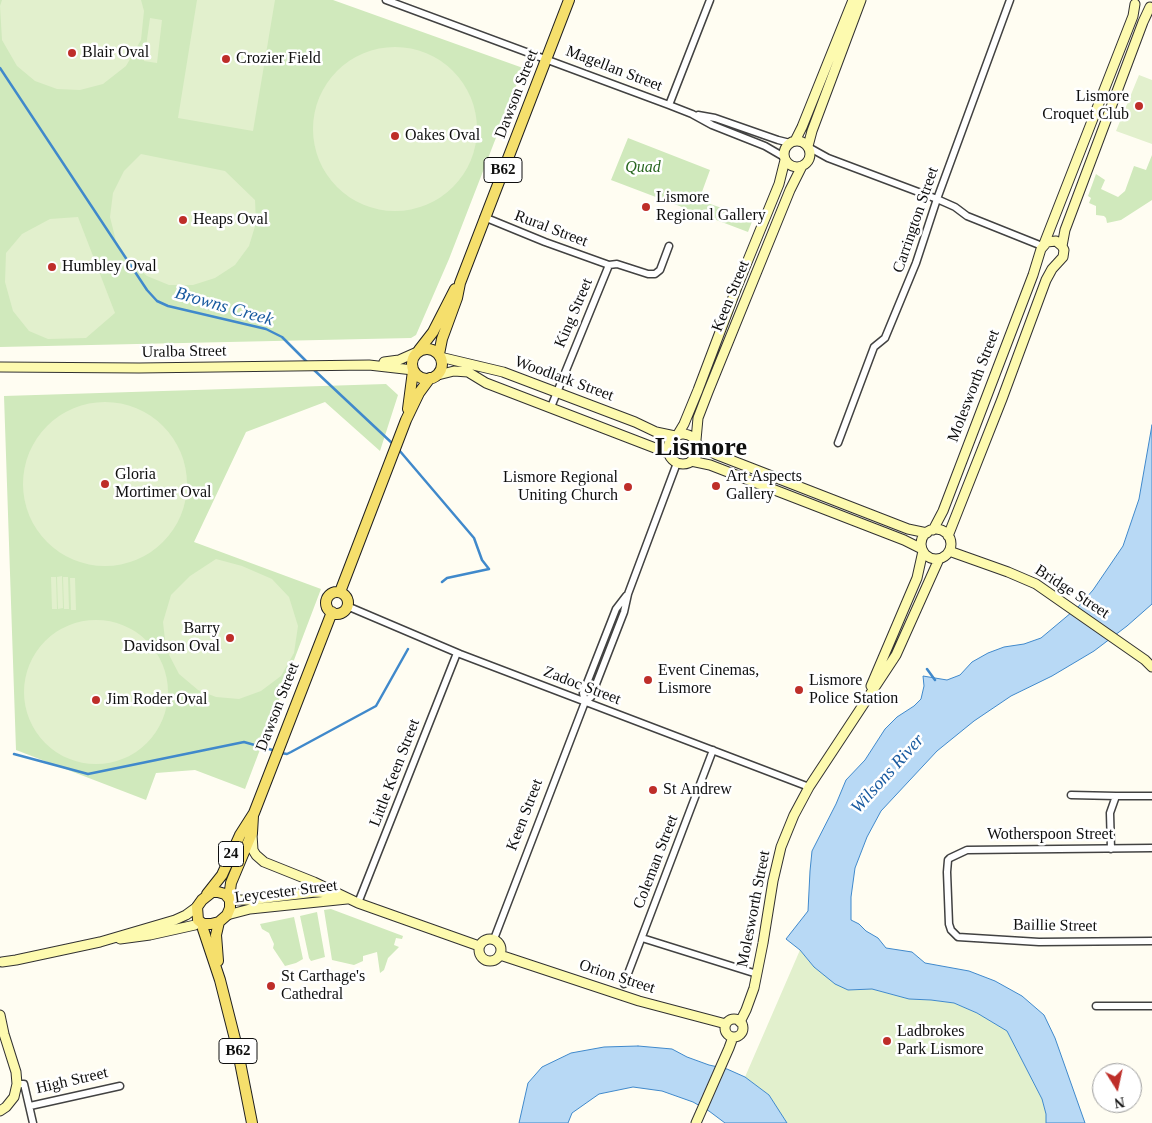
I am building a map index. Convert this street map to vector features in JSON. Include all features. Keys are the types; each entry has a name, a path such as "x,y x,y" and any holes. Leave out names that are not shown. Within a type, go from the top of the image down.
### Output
{"main road":[{"name":"Dawson Street","path":"440,356 442,340 460,283 484,217 570,0"},
{"name":"Dawson Street","path":"418,351 433,332 450,296 460,283"},
{"path":"418,351 428,348 440,356"},
{"name":"B62","path":"406,420 413,370 412,362 418,351"},
{"name":"B62","path":"332,612 326,605 327,599 333,592 340,592 406,420 419,394 434,377 442,364 440,356"},
{"path":"413,370 422,378 434,377"},
{"path":"332,612 342,612 347,606 347,599 340,592"},
{"name":"Dawson Street","path":"208,894 222,875 240,835 254,813 332,612"},
{"name":"Dawson Street","path":"229,899 231,882 252,833 254,813"},
{"path":"197,908 208,894 218,892 225,894 229,899"},
{"name":"B62","path":"227,915 230,908 229,899"},
{"name":"B62","path":"197,908 197,916 202,923 220,980 237,1047 252,1123"},
{"path":"202,923 211,924 219,922 227,915"},
{"name":"B62","path":"219,922 216,935 220,980"}],"street":[{"name":"Magellan Street","path":"386,0 669,104 712,125 765,146 785,159"},
{"path":"669,104 710,0"},
{"path":"852,0 802,127 784,151 785,159 794,167 802,166 808,161 811,153 809,147 812,131 861,0"},
{"name":"Carrington Street","path":"838,443 874,347 885,338 916,263 937,199 1010,0"},
{"path":"1134,1 1141,9 1151,7"},
{"name":"Molesworth Street","path":"930,531 946,503 1042,248 1133,16 1134,1"},
{"path":"1042,248 1045,262 1052,265 1063,258 1064,250 1062,246 1065,230 1143,22 1151,7"},
{"name":"Magellan Street","path":"692,114 714,118 778,140 792,142"},
{"path":"792,142 802,141 828,158 937,199 955,207 967,216 1042,248"},
{"name":"Keen Street","path":"677,435 691,407 779,184 785,159"},
{"name":"Keen Street","path":"697,443 698,418 790,190 802,166"},
{"name":"Rural Street","path":"484,217 609,265"},
{"path":"1042,248 1053,241 1060,243 1062,246"},
{"name":"King Street","path":"551,407 609,265 618,264 648,274 655,274 660,270 668,246"},
{"name":"Molesworth Street","path":"948,536 1044,286 1056,264"},
{"name":"Uralba Street","path":"369,365 399,360 418,351"},
{"name":"Woodlark Street","path":"440,356 503,372 635,422 656,432 677,435"},
{"name":"Uralba Street","path":"0,367 139,368 369,365 413,370"},
{"name":"Woodlark Street","path":"434,377 454,370 468,372 486,382 668,453"},
{"path":"691,461 719,468 904,540 923,550 930,557 938,559 949,551 951,542 948,536 941,530 908,529 715,454 697,443 688,434 677,435 669,444 668,453 677,463 682,464 691,461 697,454 697,443"},
{"name":"Keen Street","path":"494,940 585,702 591,697 624,612 628,594 677,463"},
{"path":"923,550 922,541 930,531"},
{"name":"Molesworth Street","path":"864,702 920,569 923,550"},
{"name":"Bridge Street","path":"949,551 1022,578 1048,592 1148,661 1152,667"},
{"name":"Molesworth Street","path":"740,1022 749,1003 757,974 773,881 782,847 794,815 809,788 903,644 938,559"},
{"name":"Zadoc Street","path":"347,606 458,653 809,788"},
{"name":"Little Keen Street","path":"354,901 458,653"},
{"name":"Coleman Street","path":"624,984 713,750"},
{"path":"1071,795 1152,796"},
{"path":"1111,849 1110,813 1116,796"},
{"path":"252,833 253,850 260,859 354,901 480,946"},
{"name":"Wotherspoon Street","path":"958,937 954,934 949,924 948,860 967,850 1152,848"},
{"path":"229,899 250,900 315,892 334,893"},
{"name":"Leycester Street","path":"227,915 318,901 354,901"},
{"path":"100,942 175,920 197,908"},
{"path":"1,963 100,942 150,935 202,923"},
{"name":"Baillie Street","path":"958,937 1039,942 1152,941"},
{"path":"642,938 757,974"},
{"path":"484,940 494,940 500,944 500,955 493,960 486,960 479,953 480,946 484,940"},
{"name":"Orion Street","path":"500,955 639,1001 726,1024"},
{"path":"1096,1006 1152,1006"},
{"path":"0,1015 16,1072 17,1084 24,1084 33,1123"},
{"path":"732,1019 740,1022 742,1032 738,1036 732,1036 726,1032 726,1024 732,1019"},
{"path":"696,1123 729,1048 732,1036"},
{"name":"High Street","path":"0,1111 14,1097 17,1084"},
{"name":"High Street","path":"30,1106 120,1086"}],"green space":[{"path":"0,0 333,0 523,68 449,259 416,335 411,338 0,347"},
{"name":"Blair Oval","path":"2,0 141,0 144,11 141,40 126,66 103,84 80,90 57,89 35,81 17,66 2,40 0,6"},
{"name":"Crozier Field","path":"197,0 275,0 253,131 178,118"},
{"path":"150,18 162,20 157,63 144,61"},
{"name":"Oakes Oval","path":"395,47 419,51 434,57 453,71 467,90 473,105 477,129 473,153 467,168 453,187 434,201 419,207 395,211 371,207 356,201 337,187 323,168 317,153 313,129 317,105 323,90 337,71 356,57 371,51"},
{"name":"Lismore Croquet Club","path":"1139,75 1152,80 1152,144 1116,131"},
{"name":"Quad","path":"628,138 710,170 699,200 753,219 748,232 611,180"},
{"name":"Heaps Oval","path":"141,154 225,171 255,200 256,223 249,246 235,265 215,278 193,285 169,285 147,276 129,261 116,241 110,217 113,193 124,171"},
{"path":"1152,155 1152,200 1121,220 1107,223 1104,216 1096,215 1096,206 1089,203 1091,198 1088,196 1096,174 1105,180 1101,189 1118,197 1125,191 1134,166 1146,170"},
{"name":"Humbley Oval","path":"78,217 115,313 86,338 48,339 29,331 13,311 5,282 6,253 22,234 50,219"},
{"path":"386,384 398,395 380,451 325,402 246,432 194,542 321,589 245,789 195,770 156,773 146,800 16,750 4,396"},
{"name":"Gloria Mortimer Oval","path":"113,402 129,405 144,411 169,432 178,445 184,460 187,484 186,500 178,523 157,548 144,557 129,563 97,566 81,563 59,553 36,530 24,500 23,476 26,460 36,438 59,415 89,403"},
{"name":"Barry Davidson Oval","path":"216,559 242,566 272,579 289,597 298,626 294,653 281,676 261,691 239,699 216,697 198,690 179,674 166,649 163,622 171,595 190,576"},
{"path":"62,576 63,608 58,609 57,577"},
{"path":"51,577 56,577 57,609 52,609"},
{"path":"63,577 68,577 69,609 64,609"},
{"path":"70,578 75,578 76,610 71,610"},
{"name":"Jim Roder Oval","path":"96,620 124,625 147,641 163,664 168,692 163,720 147,743 124,759 96,764 68,759 45,743 29,720 24,692 29,664 45,641 68,625"},
{"path":"331,909 403,936 402,939 396,938 394,945 399,947 388,958 384,970 380,973 377,952 363,956 363,961 354,965 332,960 324,910"},
{"path":"317,912 325,957 311,961 300,916"},
{"path":"294,917 303,959 285,966 273,948 274,944 269,933 262,929 260,924"},
{"name":"Ladbrokes Park Lismore","path":"800,950 814,967 848,990 872,989 909,999 954,1003 977,1013 1007,1031 1042,1099 1046,1123 787,1123 769,1095 745,1077"}],"water":[{"name":"Wilsons River","path":"1152,425 1152,604 1094,651 1052,676 1011,696 974,721 937,751 881,811 867,837 855,868 851,897 851,920 878,938 886,948 912,952 925,963 969,971 995,981 1022,996 1044,1015 1055,1038 1085,1123 1046,1123 1042,1099 1007,1031 977,1013 954,1003 909,999 872,989 848,990 835,984 814,967 800,950 786,939 808,911 812,851 846,780 865,760 885,729 897,717 921,699 924,686 923,676 947,680 960,675 972,662 988,653 1041,638 1078,607 1093,590 1123,546 1139,499"},
{"path":"638,1046 672,1049 687,1057 727,1069 745,1077 769,1095 787,1123 725,1123 693,1102 662,1091 633,1087 599,1094 572,1113 568,1123 519,1123 528,1083 542,1067 571,1053 604,1047"}],"waterway":[{"name":"Browns Creek","path":"0,68 147,290 157,301 168,306 266,329 282,337 308,363"},
{"name":"Browns Creek","path":"313,369 393,444"},
{"name":"Browns Creek","path":"399,450 474,538 482,560 489,569 447,578 442,582"},
{"path":"281,753 287,754 376,706 408,649"},
{"name":"Browns Creek","path":"927,669 935,680"},
{"path":"14,754 88,774 244,742 276,751"}],"place":[{"name":"Blair Oval","path":"72,53"},
{"name":"Crozier Field","path":"226,59"},
{"name":"Lismore Croquet Club","path":"1139,106"},
{"name":"Oakes Oval","path":"395,136"},
{"name":"Lismore Regional Gallery","path":"646,207"},
{"name":"Heaps Oval","path":"183,220"},
{"name":"Humbley Oval","path":"52,267"},
{"name":"Gloria Mortimer Oval","path":"105,484"},
{"name":"Art Aspects Gallery","path":"716,486"},
{"name":"Lismore Regional Uniting Church","path":"628,487"},
{"name":"Barry Davidson Oval","path":"230,638"},
{"name":"Event Cinemas, Lismore","path":"648,680"},
{"name":"Lismore Police Station","path":"799,690"},
{"name":"Jim Roder Oval","path":"96,700"},
{"name":"St Andrew","path":"653,790"},
{"name":"St Carthage's Cathedral","path":"271,986"},
{"name":"Ladbrokes Park Lismore","path":"887,1041"}],"district":[{"name":"Lismore","path":"701,448"}]}
